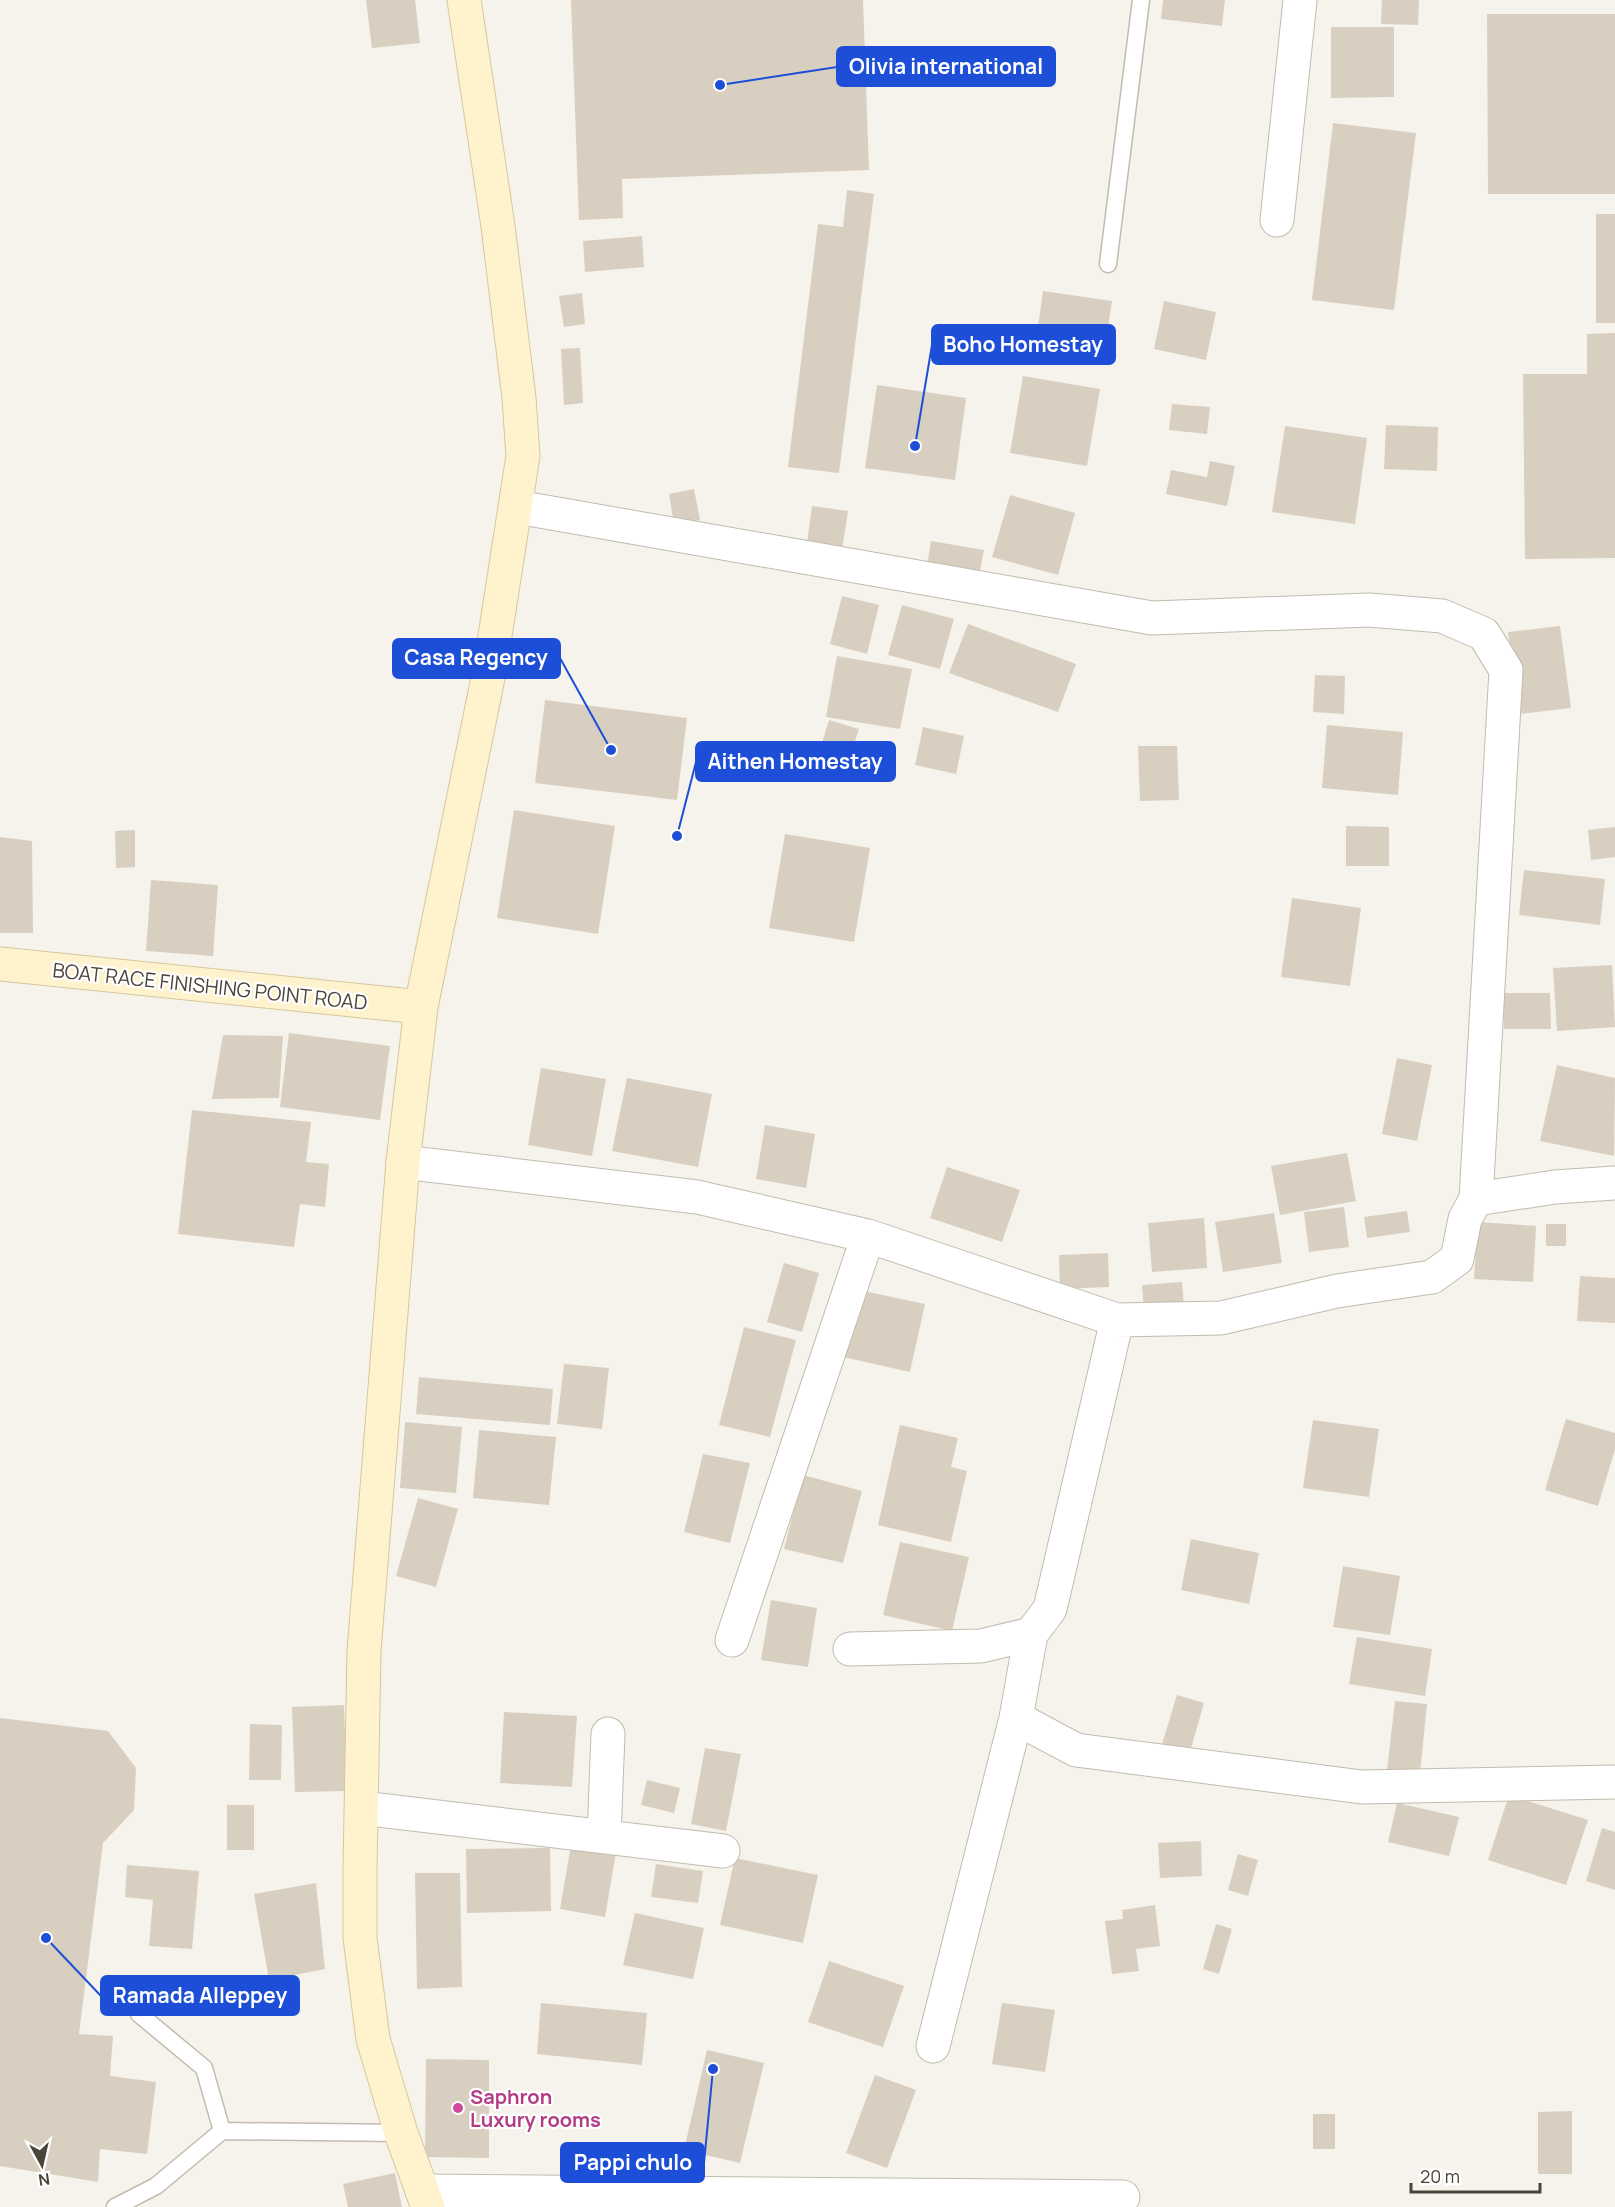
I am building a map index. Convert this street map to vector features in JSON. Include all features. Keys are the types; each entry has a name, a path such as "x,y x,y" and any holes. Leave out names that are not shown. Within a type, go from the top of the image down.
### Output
{"main road":[{"path":"425,2199 401,2133 373,2039 362,1949 364,1651 403,1162 421,1007 490,668 517,507 523,456 519,398 498,226 464,0"},
{"name":"BOAT RACE FINISHING POINT ROAD","path":"0,964 421,1007"}],"street":[{"path":"1277,220 1300,0"},
{"path":"403,1162 698,1197 868,1236 1117,1320 1221,1318 1337,1291 1432,1277 1457,1259 1465,1219 1476,1199 1506,670 1484,634 1442,616 1369,610 1152,618 517,507"},
{"path":"1476,1199 1555,1187 1615,1183"},
{"path":"732,1640 868,1236"},
{"path":"933,2046 1016,1718 1031,1634 1050,1609 1117,1320"},
{"path":"850,1649 981,1646 1031,1634"},
{"path":"1016,1718 1076,1750 1362,1787 1615,1782"},
{"path":"604,1836 608,1734"},
{"path":"362,1808 723,1851"},
{"path":"425,2199 1123,2197"}],"lane":[{"path":"1108,264 1142,0"},
{"path":"140,2014 204,2068 222,2131"},
{"path":"115,2207 156,2186 222,2131 401,2133"}],"building":[{"path":"366,0 415,0 420,43 372,48"},
{"path":"571,0 863,0 869,170 622,179 623,218 579,220"},
{"path":"1163,0 1225,0 1222,26 1161,19"},
{"path":"1382,0 1419,0 1418,25 1381,24"},
{"path":"1487,14 1615,14 1615,194 1488,194"},
{"path":"1331,27 1394,27 1394,97 1331,98"},
{"path":"1333,123 1416,133 1394,310 1312,300"},
{"path":"847,190 874,194 839,473 788,467 818,224 843,227"},
{"path":"1596,214 1615,214 1615,323 1596,323"},
{"path":"642,236 644,267 585,272 583,241"},
{"path":"1043,291 1112,301 1104,352 1036,341"},
{"path":"582,293 585,324 564,327 559,296"},
{"path":"1164,301 1216,312 1206,360 1154,349"},
{"path":"1615,333 1615,558 1525,559 1523,374 1587,374 1587,334"},
{"path":"580,348 583,403 564,405 561,349"},
{"path":"1023,376 1100,389 1087,466 1010,453"},
{"path":"877,385 966,398 955,480 865,468"},
{"path":"1172,404 1210,407 1207,434 1169,430"},
{"path":"1386,425 1438,427 1437,471 1384,469"},
{"path":"1285,426 1367,438 1355,524 1272,512"},
{"path":"1210,461 1235,466 1227,506 1166,494 1171,470 1207,477"},
{"path":"694,489 700,520 674,525 669,494"},
{"path":"1010,495 1075,513 1058,575 992,557"},
{"path":"812,506 848,511 841,556 806,551"},
{"path":"931,541 984,550 978,580 926,572"},
{"path":"842,596 879,605 867,654 830,644"},
{"path":"902,605 954,619 940,669 888,655"},
{"path":"968,624 1076,664 1058,712 949,673"},
{"path":"1560,626 1571,708 1519,714 1508,632"},
{"path":"837,656 912,669 900,729 826,717"},
{"path":"1315,675 1345,676 1344,714 1313,712"},
{"path":"545,700 687,718 677,800 535,783"},
{"path":"829,720 859,729 842,781 813,772"},
{"path":"1327,725 1403,732 1398,795 1322,788"},
{"path":"923,727 964,736 956,774 915,765"},
{"path":"1138,746 1177,746 1179,800 1140,801"},
{"path":"514,810 615,826 598,934 497,918"},
{"path":"1346,826 1389,827 1389,866 1346,866"},
{"path":"1615,827 1615,857 1591,860 1588,830"},
{"path":"135,830 135,867 116,868 115,831"},
{"path":"785,834 870,848 854,942 769,928"},
{"path":"0,837 32,841 33,933 0,933"},
{"path":"1524,870 1605,879 1600,925 1519,915"},
{"path":"151,880 218,885 213,956 146,951"},
{"path":"1292,898 1361,908 1350,986 1281,977"},
{"path":"1612,965 1615,1027 1557,1031 1553,968"},
{"path":"1504,993 1550,993 1551,1029 1504,1029"},
{"path":"289,1033 390,1046 380,1120 280,1107"},
{"path":"223,1035 283,1036 279,1098 212,1099"},
{"path":"1397,1058 1432,1065 1417,1141 1382,1134"},
{"path":"1557,1065 1615,1078 1614,1156 1540,1141"},
{"path":"541,1068 606,1079 592,1156 528,1145"},
{"path":"627,1078 712,1094 698,1167 612,1151"},
{"path":"192,1110 311,1122 306,1162 329,1164 325,1207 300,1204 294,1247 178,1234"},
{"path":"765,1125 815,1134 806,1188 756,1179"},
{"path":"1347,1153 1356,1201 1280,1215 1271,1166"},
{"path":"947,1167 1020,1190 1002,1242 930,1218"},
{"path":"1344,1207 1349,1247 1309,1252 1304,1212"},
{"path":"1407,1211 1410,1232 1367,1238 1364,1217"},
{"path":"1274,1213 1282,1263 1223,1272 1215,1222"},
{"path":"1204,1218 1207,1268 1152,1272 1148,1223"},
{"path":"1478,1222 1536,1226 1533,1282 1474,1279"},
{"path":"1546,1224 1566,1224 1566,1246 1546,1246"},
{"path":"1108,1253 1109,1287 1060,1289 1059,1255"},
{"path":"784,1263 819,1273 802,1332 767,1322"},
{"path":"1580,1276 1615,1278 1615,1323 1577,1321"},
{"path":"1182,1282 1184,1305 1144,1309 1142,1285"},
{"path":"859,1290 925,1304 910,1372 843,1357"},
{"path":"744,1327 796,1340 770,1437 719,1425"},
{"path":"564,1364 609,1368 602,1429 557,1424"},
{"path":"419,1377 553,1389 550,1425 416,1414"},
{"path":"1566,1419 1615,1433 1615,1449 1598,1506 1545,1490"},
{"path":"1313,1420 1379,1429 1369,1497 1303,1488"},
{"path":"405,1422 462,1427 456,1493 400,1488"},
{"path":"900,1425 958,1438 951,1467 967,1471 951,1542 878,1525"},
{"path":"479,1430 556,1437 549,1505 473,1498"},
{"path":"703,1454 750,1463 730,1543 684,1532"},
{"path":"803,1475 862,1491 843,1563 784,1549"},
{"path":"418,1498 458,1509 436,1587 396,1576"},
{"path":"1191,1539 1259,1553 1249,1604 1181,1590"},
{"path":"900,1542 969,1557 952,1631 883,1615"},
{"path":"1343,1566 1400,1576 1390,1635 1333,1627"},
{"path":"771,1600 817,1608 808,1667 761,1660"},
{"path":"1357,1637 1432,1649 1425,1696 1349,1684"},
{"path":"1177,1695 1204,1703 1187,1762 1159,1754"},
{"path":"1395,1701 1427,1704 1420,1774 1387,1770"},
{"path":"344,1705 347,1791 295,1792 292,1707"},
{"path":"504,1712 577,1716 572,1787 500,1783"},
{"path":"0,1718 108,1731 136,1768 134,1810 103,1843 79,2034 113,2036 110,2076 156,2082 147,2154 100,2149 98,2182 0,2166"},
{"path":"250,1724 282,1725 281,1780 249,1780"},
{"path":"705,1748 741,1754 726,1831 691,1824"},
{"path":"647,1780 680,1788 674,1813 641,1805"},
{"path":"1509,1795 1588,1820 1566,1885 1488,1860"},
{"path":"1397,1803 1459,1817 1449,1856 1388,1842"},
{"path":"227,1805 254,1805 254,1850 227,1850"},
{"path":"1602,1828 1615,1832 1615,1890 1586,1881"},
{"path":"1201,1841 1202,1876 1160,1878 1158,1843"},
{"path":"571,1845 616,1853 605,1917 560,1909"},
{"path":"550,1848 551,1911 467,1913 466,1849"},
{"path":"1238,1854 1258,1860 1248,1896 1228,1890"},
{"path":"735,1858 818,1875 803,1943 720,1925"},
{"path":"656,1864 703,1871 698,1903 651,1897"},
{"path":"127,1865 199,1871 192,1949 149,1946 153,1900 125,1897"},
{"path":"415,1873 460,1873 462,1987 417,1989"},
{"path":"316,1883 325,1969 269,1980 254,1894"},
{"path":"1155,1905 1160,1946 1136,1949 1139,1971 1112,1974 1105,1921 1123,1919 1122,1910"},
{"path":"635,1913 704,1928 693,1979 623,1965"},
{"path":"1216,1924 1232,1929 1219,1974 1203,1969"},
{"path":"829,1961 904,1986 883,2047 808,2022"},
{"path":"541,2003 647,2013 642,2065 537,2054"},
{"path":"1002,2003 1055,2010 1045,2072 992,2064"},
{"path":"707,2050 764,2063 740,2163 684,2150"},
{"name":"Saphron Luxury rooms","path":"426,2059 489,2060 489,2158 425,2157"},
{"path":"875,2075 916,2090 887,2168 846,2153"},
{"path":"1572,2111 1572,2174 1538,2174 1538,2112"},
{"path":"1313,2114 1335,2114 1335,2149 1313,2149"},
{"path":"395,2173 402,2207 348,2207 343,2184"}],"place":[{"name":"Olivia international","path":"720,85"},
{"name":"Boho Homestay","path":"915,446"},
{"name":"Casa Regency","path":"611,750"},
{"name":"Aithen Homestay","path":"677,836"},
{"name":"Ramada Alleppey","path":"46,1938"},
{"name":"Pappi chulo","path":"713,2069"},
{"name":"Saphron Luxury rooms","path":"458,2108"}]}
